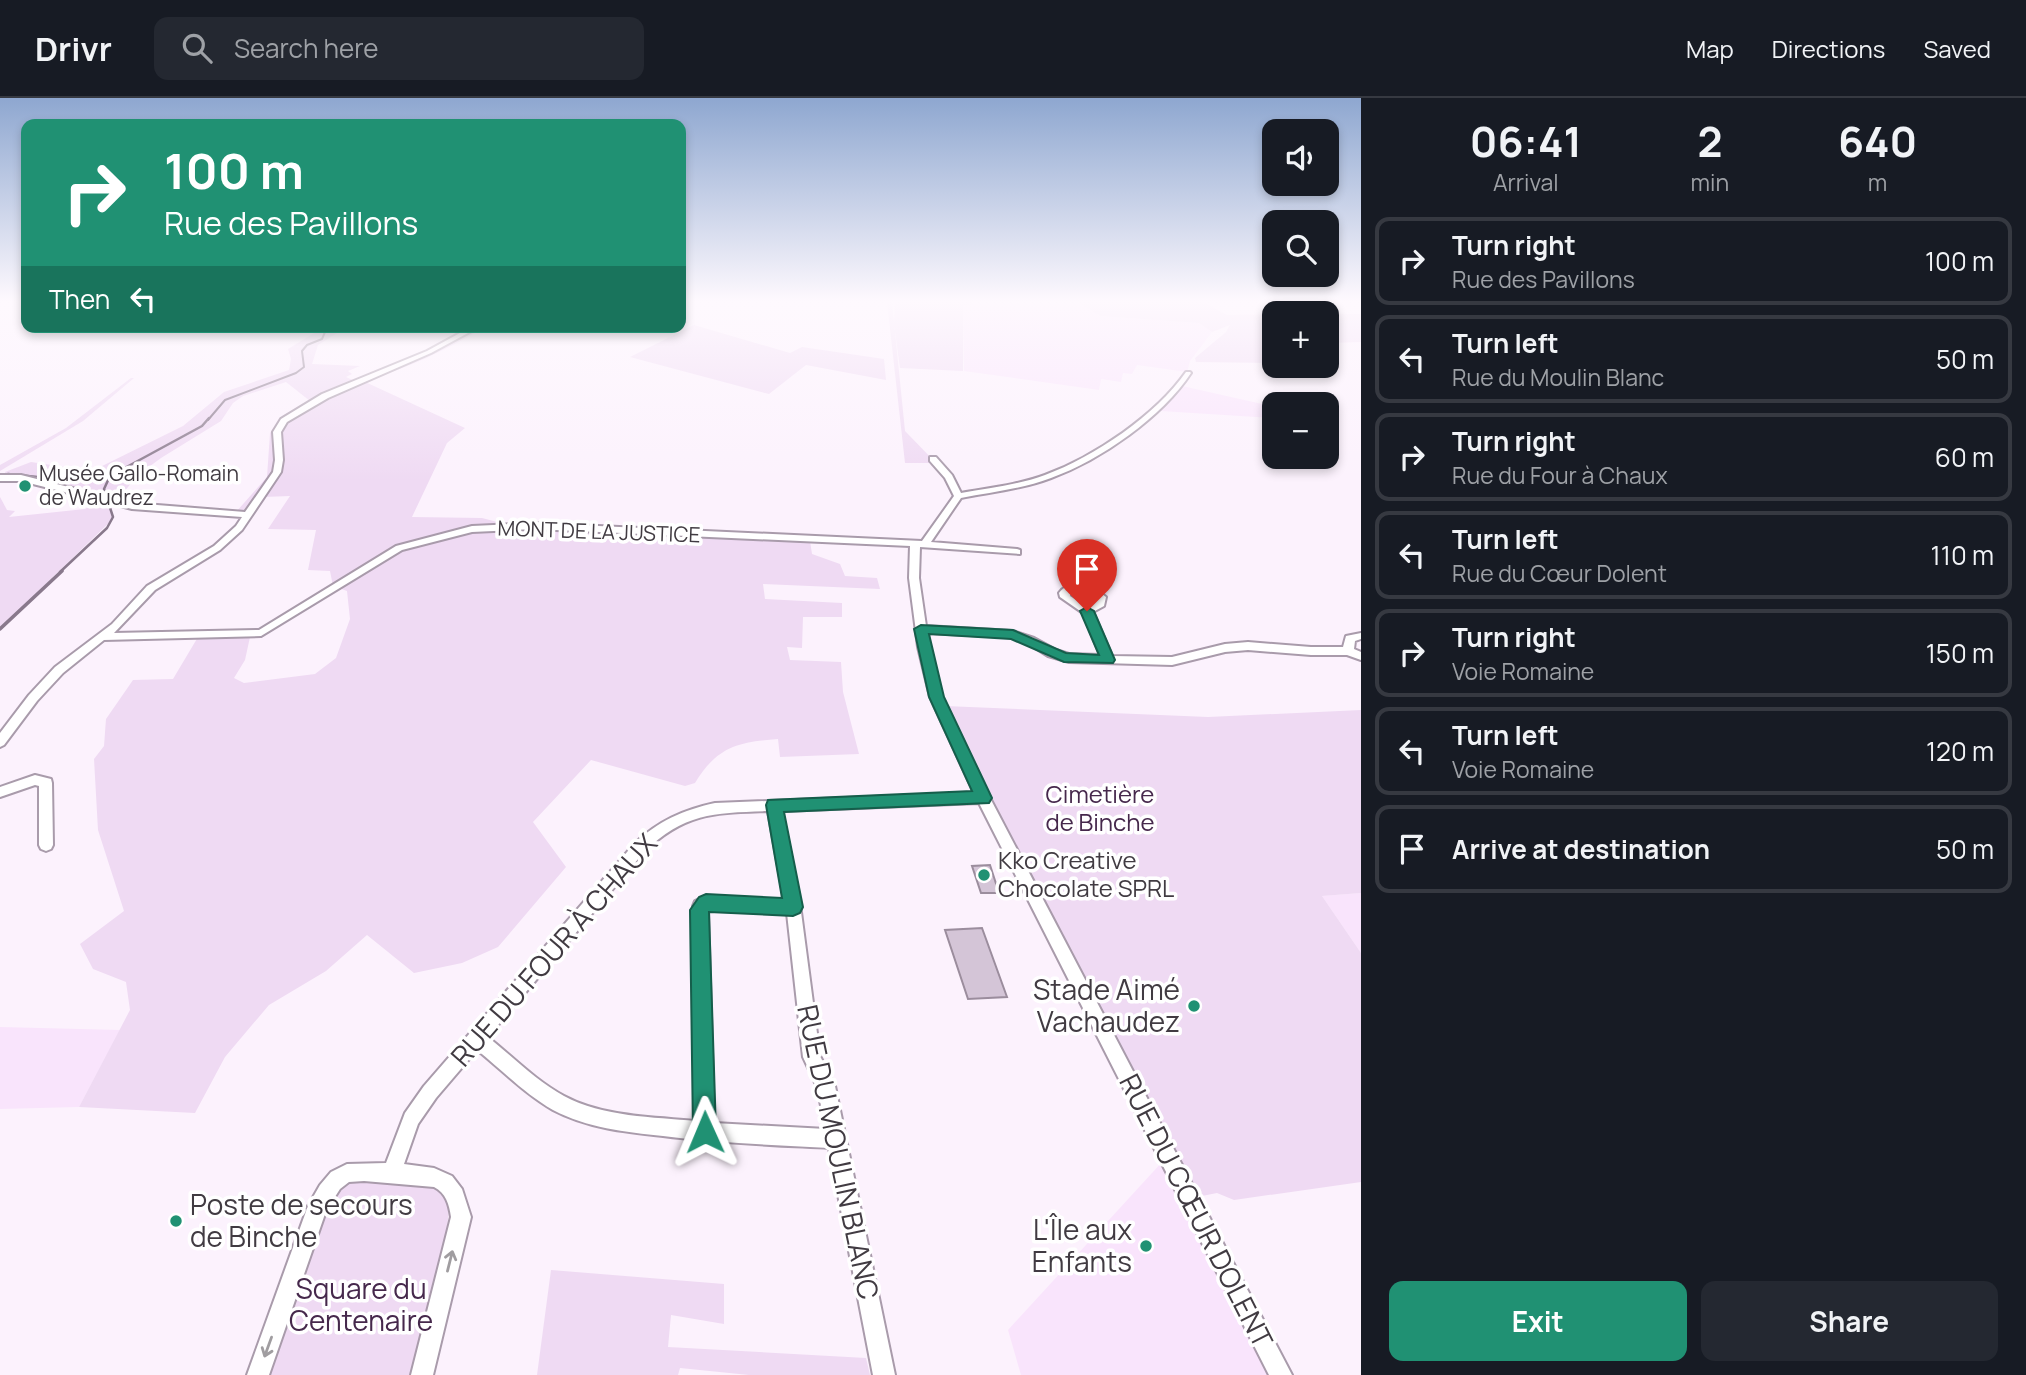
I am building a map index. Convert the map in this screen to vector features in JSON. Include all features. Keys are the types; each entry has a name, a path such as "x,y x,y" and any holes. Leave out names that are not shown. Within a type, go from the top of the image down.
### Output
{"street":[{"path":"0,742 47,683 116,626 159,582 228,540 279,467 277,432 284,421 325,396 407,362"},
{"path":"920,544 958,496 1035,480 1063,470 1140,423 1181,384 1188,373"},
{"path":"933,459 949,477 958,496"},
{"path":"0,478 21,478 114,501 169,510 248,515"},
{"name":"MONT DE LA JUSTICE","path":"100,637 261,633 393,551 472,529 534,526 920,544 1017,552"},
{"name":"RUE DU CŒUR DOLENT","path":"920,544 914,578 921,629 936,697 983,798 1281,1375"},
{"path":"1087,611 1108,660"},
{"path":"921,629 1013,634 1064,657 1108,660 1172,661 1225,648 1248,646 1348,651 1361,656"},
{"path":"1348,651 1349,638 1361,636"},
{"path":"0,792 36,780 46,783 46,845"},
{"name":"RUE DU FOUR À CHAUX","path":"392,1173 411,1119 430,1092 653,834 679,818 704,810 983,798"},
{"name":"RUE DU MOULIN BLANC","path":"774,805 793,907 813,1057 826,1086 884,1375"},
{"path":"705,1132 701,906 710,903 793,907"},
{"path":"476,1039 540,1091 570,1109 621,1122 705,1132 836,1139"},
{"path":"258,1375 318,1206 334,1182 348,1172 362,1170 440,1179 456,1195 461,1217 422,1375"}],"shaded area":[{"path":"964,362 1190,362 1187,372 1137,365 1132,374 1123,373 1121,382 1101,379 1099,390 964,371"},
{"path":"1182,386 1262,404 1262,417 1161,411"},
{"path":"1361,893 1361,953 1322,896"},
{"path":"0,1027 120,1030 79,1107 0,1109"},
{"name":"L'Île aux Enfants","path":"1163,1161 1273,1375 1021,1375 1008,1330"}],"green space":[{"path":"291,362 360,366 348,371 352,374 346,377 355,381 280,425 276,470 251,508 236,512 267,477 270,433 282,416 310,401 286,382 243,396 233,403 221,421 138,475 118,499 40,479 6,475 5,472 31,462 92,471 183,426 224,392 289,370"},
{"path":"417,362 363,381 465,428 447,443 412,517 482,518 505,524 456,529 394,547 390,553 467,533 514,528 810,541 812,554 840,564 845,576 877,578 880,589 763,584 765,599 842,603 842,617 803,617 802,648 787,647 790,660 841,662 843,692 859,754 780,757 778,739 751,742 720,754 711,761 695,783 685,786 591,760 533,822 566,867 498,947 462,963 414,973 367,935 326,971 269,1005 225,1057 195,1113 79,1107 130,1010 126,982 93,969 80,944 124,911 98,830 94,759 104,746 106,719 133,680 173,679 198,637 250,637 245,660 234,678 244,683 315,674 336,658 350,619 347,591 333,586 330,571 308,570 316,530 268,529 290,496 263,497 279,473 282,462 280,434 290,420 322,397 361,380"},
{"path":"647,362 884,362 886,380 806,365 769,394"},
{"path":"894,362 898,362 905,431 936,463 905,463"},
{"path":"899,362 963,362 963,371 900,368"},
{"path":"1196,362 1262,362 1196,362"},
{"path":"134,378 83,421 0,471 0,465 66,428"},
{"path":"0,497 7,510 15,511 9,517 85,509 101,500 110,502 113,519 0,628"},
{"name":"Cimetière de Binche","path":"945,706 1208,717 1361,710 1361,893 1322,896 1361,953 1361,1182 1234,1200 1217,1193 1197,1197 1018,856"},
{"name":"Square du Centenaire","path":"362,1181 431,1187 441,1194 448,1206 441,1261 412,1375 269,1375 324,1209 340,1189"},
{"path":"551,1270 724,1284 724,1324 671,1315 668,1347 866,1358 870,1375 749,1375 680,1368 678,1375 537,1375"}],"building":[{"name":"Kko Creative Chocolate SPRL","path":"990,865 999,893 981,893 972,866"},
{"path":"982,928 1007,997 968,999 945,930"}],"waterway":[{"path":"208,420 225,400 296,373 304,367 303,362"},
{"path":"60,572 107,528 113,517 104,489 110,476 202,426 209,418"},
{"path":"8,474 67,480 113,472"},
{"path":"0,629 62,571"}],"place":[{"name":"Musée Gallo-Romain de Waudrez","path":"25,486"},
{"name":"Kko Creative Chocolate SPRL","path":"984,875"},
{"name":"Stade Aimé Vachaudez","path":"1194,1006"},
{"name":"Poste de secours de Binche","path":"176,1221"},
{"name":"L'Île aux Enfants","path":"1146,1246"}],"route":[{"path":"705,1132 699,910 702,904 706,903 793,907 774,805 983,798 936,697 921,629 1013,634 1064,657 1108,660 1087,611"}]}
